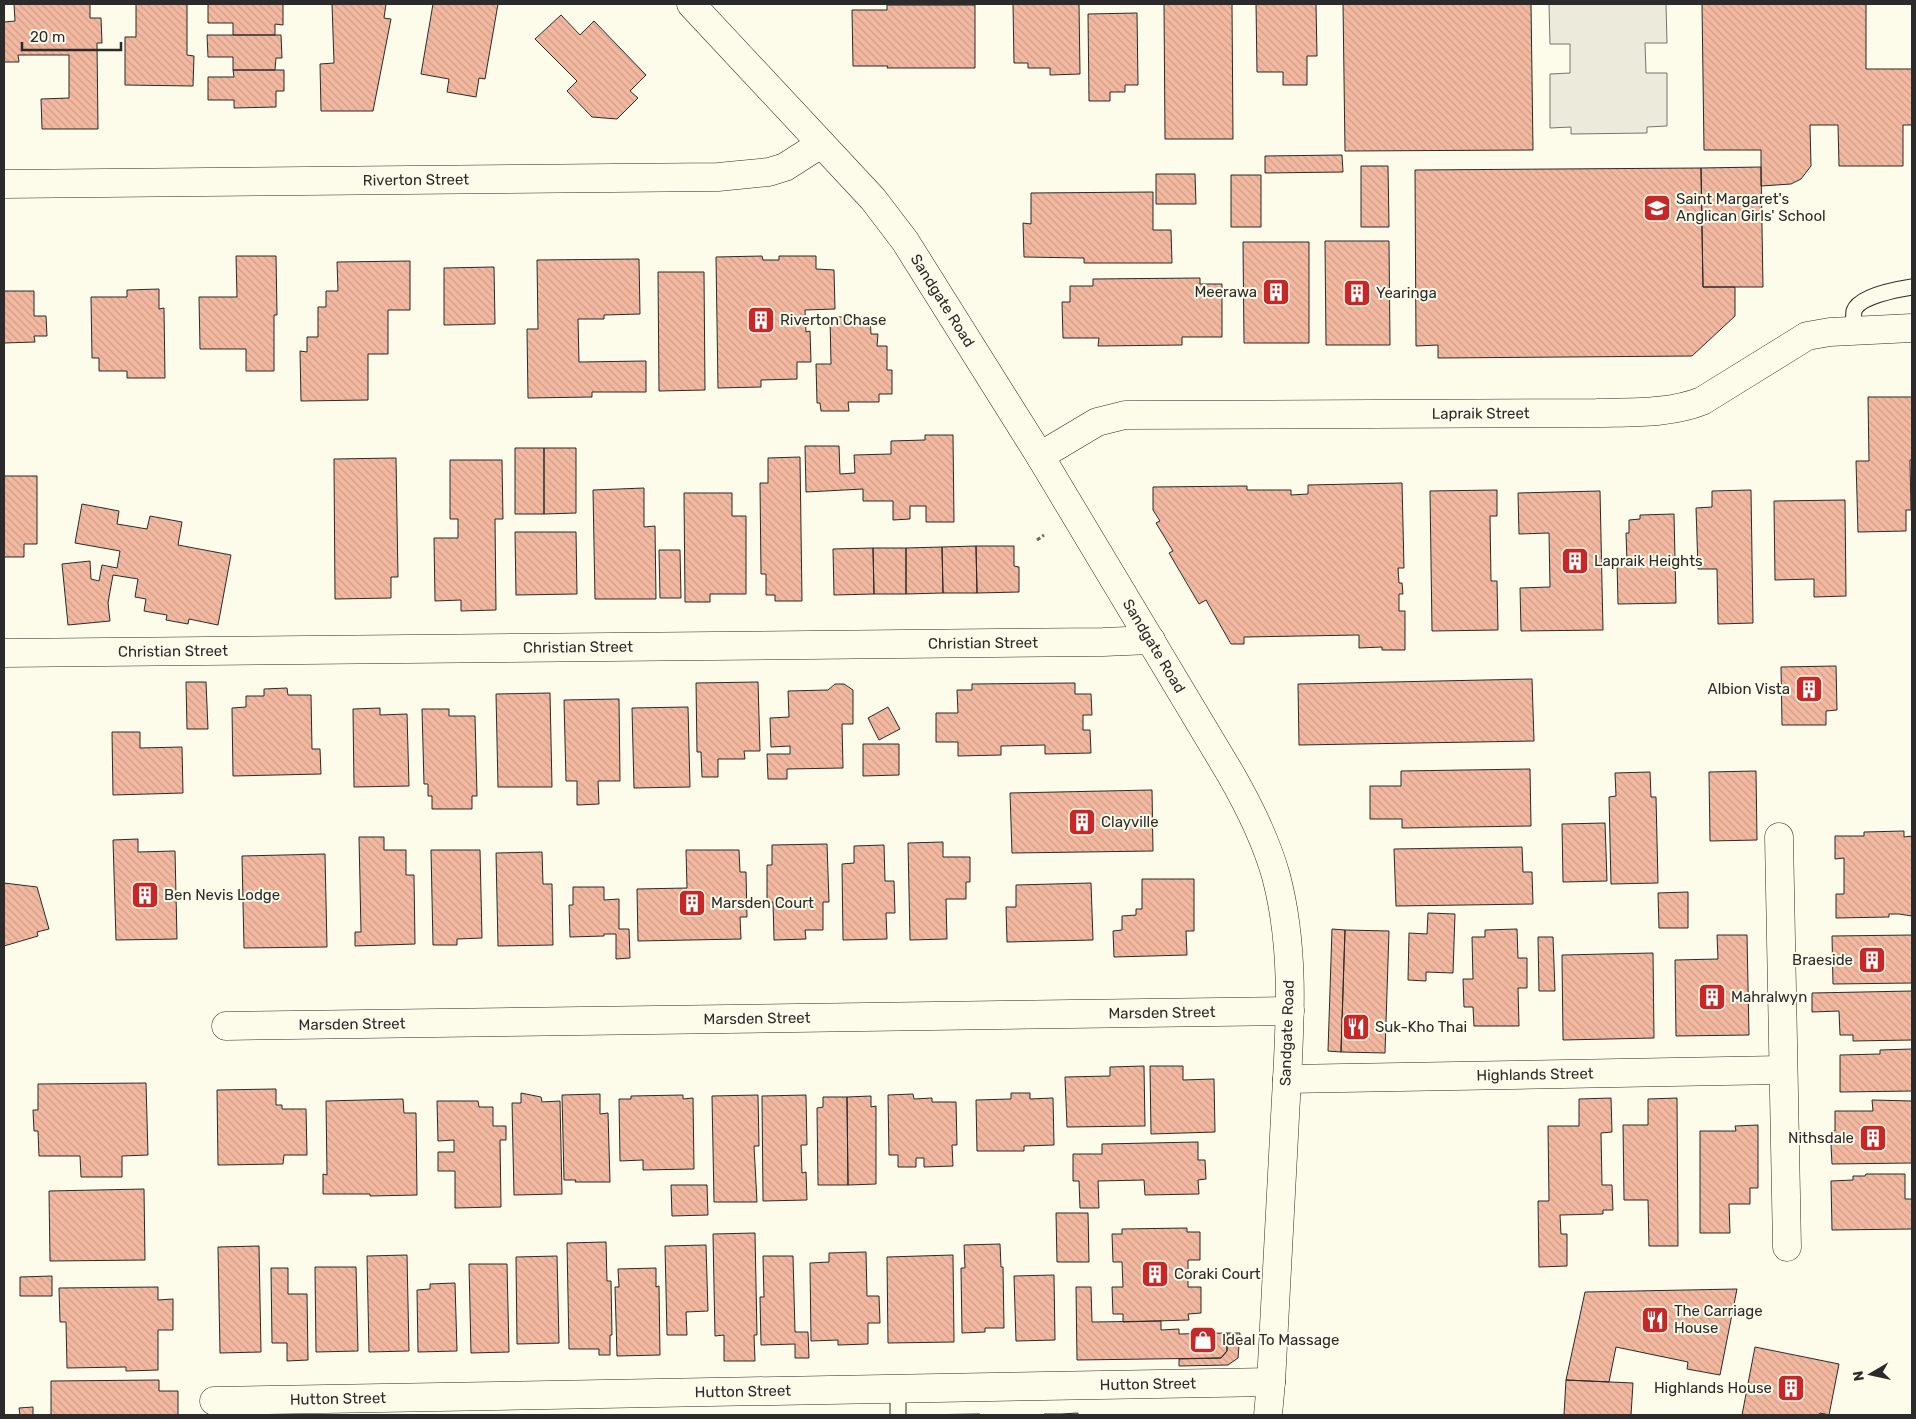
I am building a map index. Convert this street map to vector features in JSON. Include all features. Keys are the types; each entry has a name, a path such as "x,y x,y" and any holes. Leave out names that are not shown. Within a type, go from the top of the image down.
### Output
{"main road":[{"name":"Sandgate Road","path":"691,4 873,199 905,241 1040,456 1230,772 1250,809 1266,846 1276,876 1283,910 1288,947 1290,1011 1270,1405"},
{"name":"Riverton Street","path":"4,184 718,177 769,172 785,167 821,144"},
{"name":"Lapraik Street","path":"1040,456 1097,422 1125,415 1596,413 1671,410 1702,401 1807,336 1824,333 1912,328"},
{"name":"Christian Street","path":"4,653 1151,640"},
{"path":"1779,837 1787,1247"},
{"name":"Marsden Street","path":"226,1026 1290,1011"},
{"name":"Highlands Street","path":"1286,1079 1783,1070"},
{"name":"Hutton Street","path":"214,1401 898,1388 1270,1405"}],"lane":[{"path":"1854,331 1854,312 1860,303 1880,294 1912,287"},
{"path":"898,1388 898,1415"}],"path":[{"path":"1037,540 1044,535"}],"shaded area":[{"path":"1549,4 1666,4 1667,43 1645,43 1646,73 1667,73 1667,126 1647,127 1647,133 1571,134 1571,127 1550,128 1550,74 1570,73 1570,44 1550,44"}],"building":[{"path":"14,4 90,4 90,18 101,18 102,43 97,43 98,129 42,129 41,99 69,98 69,55 18,55 19,62 4,62 4,22 15,21"},
{"path":"136,4 187,4 187,55 194,56 193,86 125,85 125,37 136,37"},
{"path":"208,4 283,4 283,25 275,24 275,35 233,35 233,23 208,23"},
{"path":"332,4 386,4 384,18 391,19 373,111 321,111 320,64 334,63"},
{"path":"433,4 498,4 485,79 479,78 476,97 447,92 449,79 421,74"},
{"path":"1013,4 1079,4 1080,74 1050,75 1050,68 1028,68 1028,63 1014,63"},
{"path":"1164,4 1232,4 1233,139 1165,139"},
{"path":"1256,4 1316,4 1317,56 1307,56 1307,85 1283,85 1283,72 1257,72"},
{"path":"1343,4 1531,4 1533,150 1345,151"},
{"path":"1702,4 1866,4 1866,69 1912,69 1912,125 1903,125 1903,166 1839,166 1838,125 1810,125 1811,166 1801,179 1791,184 1761,186 1761,150 1704,150"},
{"path":"887,5 975,5 975,68 853,66 852,10 887,10"},
{"path":"1137,13 1138,85 1125,85 1125,92 1110,92 1110,101 1089,101 1088,14"},
{"path":"561,15 580,35 594,21 646,75 630,91 638,98 617,119 592,117 567,91 577,81 535,39"},
{"path":"207,35 281,35 282,58 276,58 275,70 233,70 233,57 208,57"},
{"path":"233,70 284,70 284,91 276,91 276,107 234,108 234,100 208,100 208,77 234,77"},
{"path":"1342,155 1343,172 1265,173 1265,156"},
{"path":"1361,166 1388,166 1389,227 1361,227"},
{"path":"1761,167 1763,287 1703,287 1701,168"},
{"path":"1701,168 1703,287 1735,287 1735,316 1692,356 1438,358 1438,345 1416,346 1415,170"},
{"path":"1156,174 1195,174 1196,204 1156,204"},
{"path":"1231,175 1261,175 1261,227 1231,227"},
{"path":"1153,192 1153,230 1171,230 1172,263 1084,263 1084,258 1024,257 1023,223 1031,224 1031,193"},
{"name":"Yearinga","path":"1325,241 1389,241 1390,345 1326,345"},
{"name":"Meerawa","path":"1243,242 1309,242 1309,343 1244,343"},
{"path":"236,256 276,256 277,315 274,315 274,371 246,371 246,349 200,349 199,297 237,297"},
{"name":"Riverton Chase","path":"762,256 763,260 779,260 779,256 816,256 816,269 834,270 835,309 805,310 806,332 810,331 811,362 797,362 797,379 761,380 761,387 718,388 716,257"},
{"path":"639,259 640,314 604,315 604,319 578,319 579,362 646,361 646,392 592,392 592,397 528,398 527,329 538,329 537,260"},
{"path":"410,261 410,310 388,310 388,354 368,354 368,400 301,401 300,351 307,352 307,337 318,337 318,307 326,307 326,291 338,291 337,262"},
{"path":"494,267 495,324 444,325 444,268"},
{"path":"658,272 704,272 705,390 659,391"},
{"path":"1200,278 1200,284 1222,284 1222,337 1182,337 1182,345 1098,346 1099,338 1063,338 1062,302 1070,302 1070,286 1093,286 1093,279"},
{"path":"159,289 159,309 164,308 165,378 127,378 127,371 99,371 99,358 92,358 91,297 127,297 127,290"},
{"path":"4,291 34,291 34,316 46,316 47,336 34,336 35,342 4,343"},
{"path":"830,317 870,317 871,334 878,334 877,346 887,346 887,370 892,370 892,394 879,394 879,402 848,402 849,411 821,411 820,403 817,403 816,364 831,364"},
{"path":"1868,397 1912,397 1911,510 1906,510 1906,531 1858,532 1856,461 1869,461"},
{"path":"925,435 953,435 954,522 926,522 926,506 910,506 910,519 893,520 893,501 863,501 863,489 806,492 805,446 839,446 840,474 855,473 854,455 891,454 891,441 925,440"},
{"path":"515,448 544,448 544,514 515,514"},
{"path":"544,448 576,448 576,513 544,514"},
{"path":"800,457 802,601 775,601 775,595 766,595 766,574 761,574 760,483 768,483 768,458"},
{"path":"396,458 398,577 391,577 391,598 335,599 334,459"},
{"path":"450,460 502,460 503,519 495,519 496,610 461,611 461,600 435,601 434,538 458,538 458,519 450,519"},
{"path":"4,476 37,476 37,544 24,544 24,557 4,557"},
{"path":"1402,483 1404,568 1398,568 1399,583 1402,583 1403,594 1399,594 1399,611 1405,611 1405,650 1382,650 1382,647 1359,648 1359,635 1244,637 1244,644 1231,644 1206,600 1199,604 1169,553 1173,551 1156,523 1160,521 1153,510 1153,487 1247,486 1247,490 1291,490 1291,495 1308,494 1308,485"},
{"path":"644,488 644,527 655,526 656,599 595,599 593,490"},
{"path":"1497,490 1497,516 1490,516 1491,581 1497,581 1498,630 1432,631 1430,491"},
{"path":"1751,490 1753,623 1718,624 1717,569 1698,569 1696,508 1712,507 1712,491"},
{"name":"Lapraik Heights","path":"1600,491 1603,630 1521,631 1520,588 1550,587 1549,533 1519,534 1518,493"},
{"path":"684,493 732,493 732,516 746,516 746,594 710,594 710,602 685,602"},
{"path":"1845,500 1846,596 1814,597 1814,579 1775,580 1774,501"},
{"path":"82,504 119,511 117,524 147,529 150,516 182,522 178,545 231,555 218,625 189,619 188,624 166,620 167,615 144,611 146,599 135,597 138,579 113,575 108,603 110,621 68,625 62,564 90,561 91,579 99,581 102,565 117,568 120,551 75,543"},
{"path":"1674,514 1676,603 1618,604 1617,562 1627,562 1626,533 1629,533 1629,520 1640,519 1640,515"},
{"path":"515,532 576,532 577,594 516,595"},
{"path":"976,546 977,593 943,593 942,547"},
{"path":"976,546 1014,546 1014,566 1019,567 1019,592 977,593"},
{"path":"942,547 943,593 906,594 906,548"},
{"path":"873,548 874,594 834,595 833,549"},
{"path":"873,548 906,548 906,594 874,594"},
{"path":"659,550 680,550 681,598 660,598"},
{"name":"Albion Vista","path":"1836,666 1837,710 1826,711 1826,725 1782,725 1781,667"},
{"path":"1532,679 1534,741 1299,745 1298,684"},
{"path":"186,682 206,682 208,729 187,729"},
{"path":"758,682 760,751 744,751 745,759 718,759 718,777 702,777 701,752 697,752 696,683"},
{"path":"1075,683 1075,694 1091,694 1092,715 1083,715 1083,730 1090,730 1091,753 1045,754 1045,745 1001,746 1001,755 958,756 958,742 936,742 936,713 958,713 957,690 972,690 972,684"},
{"path":"835,684 844,684 853,690 853,724 842,724 843,768 787,769 787,779 768,779 767,754 790,754 790,746 771,747 770,718 789,717 788,691 828,690"},
{"path":"287,688 288,695 311,695 312,749 320,749 321,774 233,776 232,708 246,707 246,696 264,696 264,689"},
{"path":"550,693 552,787 498,787 496,694"},
{"path":"619,699 620,781 598,781 599,804 577,805 577,781 566,781 564,700"},
{"path":"688,707 690,787 634,788 632,708"},
{"path":"888,707 900,729 879,740 868,718"},
{"path":"380,708 380,715 407,714 409,786 354,787 353,709"},
{"path":"422,709 449,709 449,716 475,716 477,796 472,796 472,809 432,809 432,796 428,796 428,784 424,784"},
{"path":"112,732 140,732 140,748 182,747 183,793 113,795"},
{"path":"863,744 899,744 899,775 863,776"},
{"path":"1530,769 1531,826 1402,828 1402,819 1370,819 1370,786 1401,786 1401,771"},
{"path":"1756,771 1757,840 1710,841 1709,772"},
{"path":"1650,772 1651,797 1656,797 1658,883 1611,884 1609,797 1616,796 1615,773"},
{"name":"Clayville","path":"1152,790 1153,851 1012,853 1010,793"},
{"path":"1605,823 1607,881 1563,882 1562,824"},
{"path":"1904,831 1904,837 1912,836 1912,916 1889,914 1889,917 1836,918 1836,894 1844,894 1844,858 1835,859 1835,836 1864,836 1864,832"},
{"path":"359,837 384,837 384,850 406,850 406,875 414,875 415,944 355,946 355,932 361,932"},
{"name":"Ben Nevis Lodge","path":"138,839 138,852 175,851 177,939 116,940 113,840"},
{"path":"943,842 943,857 970,857 970,882 966,882 966,899 946,899 947,939 910,940 908,843"},
{"path":"827,844 829,902 823,902 823,930 805,930 806,939 774,940 773,902 767,902 767,865 772,865 772,845"},
{"path":"884,845 885,881 894,881 895,913 886,913 887,939 843,940 842,864 854,863 854,846"},
{"path":"1522,847 1523,872 1532,872 1533,904 1396,906 1394,849"},
{"path":"431,850 480,850 482,938 457,939 457,945 433,945"},
{"name":"Marsden Court","path":"686,850 739,850 740,872 746,872 747,917 740,917 741,939 638,941 637,889 687,888"},
{"path":"542,852 543,884 552,884 553,945 498,946 496,853"},
{"path":"325,854 327,947 244,948 242,856"},
{"path":"1142,879 1194,879 1194,931 1186,931 1187,955 1114,957 1113,931 1122,930 1122,916 1136,915 1136,909 1142,909"},
{"path":"4,883 37,887 49,929 37,932 38,936 4,946"},
{"path":"1091,883 1093,940 1007,942 1006,907 1016,907 1016,885"},
{"path":"573,887 604,887 604,900 619,899 619,929 629,929 630,958 616,959 616,934 570,937 569,905 573,905"},
{"path":"1688,892 1688,928 1659,928 1658,893"},
{"path":"1428,913 1455,914 1453,973 1426,972 1426,981 1408,980 1409,933 1427,934"},
{"path":"1332,929 1345,930 1341,1052 1328,1051"},
{"path":"1517,929 1518,958 1527,958 1527,988 1518,988 1519,1026 1474,1026 1473,1007 1464,1007 1463,979 1473,979 1472,937 1485,937 1485,930"},
{"path":"1345,930 1389,931 1385,1053 1341,1052"},
{"name":"Mahralwyn","path":"1717,935 1747,935 1749,1035 1676,1036 1675,960 1718,959"},
{"name":"Braeside","path":"1912,935 1912,983 1833,984 1832,936"},
{"path":"1538,937 1553,937 1555,991 1539,991"},
{"path":"1653,953 1654,1038 1563,1040 1562,955"},
{"path":"1912,991 1912,1040 1853,1041 1853,1035 1840,1035 1839,1011 1812,1012 1812,993"},
{"path":"1912,1049 1912,1091 1840,1092 1840,1055 1880,1054 1880,1050"},
{"path":"1144,1066 1145,1126 1067,1127 1065,1077 1110,1076 1110,1067"},
{"path":"1150,1066 1183,1066 1183,1080 1214,1079 1215,1132 1151,1134"},
{"path":"146,1083 148,1155 122,1156 122,1177 81,1177 80,1156 39,1156 38,1131 34,1131 33,1110 38,1110 38,1084"},
{"path":"276,1089 276,1105 282,1105 282,1109 306,1109 307,1155 284,1155 283,1164 218,1165 217,1090"},
{"path":"521,1093 541,1097 542,1102 560,1101 562,1194 514,1195 512,1103 521,1103"},
{"path":"1011,1093 1030,1093 1030,1099 1053,1098 1054,1145 1024,1146 1024,1151 977,1151 976,1100 1011,1099"},
{"path":"600,1094 600,1114 608,1113 610,1182 575,1182 576,1180 564,1180 562,1095"},
{"path":"913,1094 914,1099 932,1098 932,1102 956,1102 957,1145 952,1145 953,1166 924,1167 924,1158 916,1158 916,1167 898,1167 898,1155 889,1155 888,1095"},
{"path":"683,1095 683,1099 693,1098 694,1169 643,1170 643,1160 620,1161 619,1099 631,1099 631,1096"},
{"path":"758,1095 759,1146 754,1146 757,1202 714,1202 712,1096"},
{"path":"806,1095 807,1145 801,1145 802,1173 806,1172 807,1200 763,1201 762,1096"},
{"path":"871,1096 871,1107 876,1106 876,1184 848,1185 847,1097"},
{"path":"823,1097 847,1097 848,1185 818,1185 817,1108 823,1107"},
{"path":"1611,1098 1612,1132 1601,1133 1602,1185 1612,1185 1613,1210 1603,1210 1603,1214 1560,1215 1561,1234 1567,1234 1567,1266 1539,1267 1538,1201 1549,1201 1548,1126 1579,1126 1579,1099"},
{"path":"1677,1098 1678,1246 1649,1246 1648,1200 1624,1200 1623,1125 1648,1125 1648,1099"},
{"path":"403,1099 404,1113 416,1113 417,1195 323,1194 323,1174 327,1175 326,1101"},
{"name":"Nithsdale","path":"1872,1100 1912,1101 1912,1163 1832,1164 1831,1145 1833,1144 1833,1131 1835,1131 1835,1111 1873,1111"},
{"path":"437,1101 478,1101 479,1107 493,1107 493,1126 506,1126 506,1140 500,1140 501,1207 455,1208 455,1171 438,1171 438,1152 454,1152 454,1140 438,1141"},
{"path":"1758,1125 1758,1188 1750,1188 1750,1204 1729,1204 1730,1233 1700,1233 1700,1131 1736,1131 1735,1126"},
{"path":"1198,1142 1198,1160 1205,1160 1206,1179 1198,1180 1199,1194 1145,1195 1144,1180 1098,1181 1099,1208 1080,1208 1079,1181 1073,1181 1073,1154 1102,1154 1102,1144"},
{"path":"1866,1174 1905,1174 1905,1199 1912,1199 1912,1229 1832,1230 1831,1181 1853,1180 1853,1176 1865,1176"},
{"path":"671,1185 707,1185 708,1215 672,1216"},
{"path":"144,1189 145,1260 50,1261 49,1191"},
{"path":"1056,1213 1088,1213 1089,1262 1057,1262"},
{"name":"Coraki Court","path":"1187,1228 1187,1232 1200,1232 1200,1260 1188,1260 1188,1287 1201,1287 1201,1313 1188,1314 1189,1320 1123,1322 1123,1314 1113,1314 1112,1287 1123,1287 1122,1262 1113,1262 1112,1234 1122,1234 1122,1229"},
{"path":"755,1233 757,1335 754,1335 755,1361 724,1361 724,1335 715,1336 713,1234"},
{"path":"606,1242 607,1281 611,1281 612,1335 610,1335 610,1355 599,1355 599,1349 569,1349 567,1243"},
{"path":"1000,1244 1001,1267 1003,1267 1004,1328 985,1328 985,1332 962,1333 961,1268 965,1268 964,1245"},
{"path":"706,1245 708,1311 686,1312 687,1335 667,1335 665,1246"},
{"path":"259,1246 261,1352 220,1353 218,1247"},
{"path":"866,1252 867,1296 879,1296 880,1323 868,1323 868,1344 838,1345 838,1340 811,1341 810,1263 829,1262 829,1253"},
{"path":"407,1255 409,1351 369,1352 367,1256"},
{"path":"953,1255 954,1342 888,1343 887,1257"},
{"path":"557,1256 559,1343 517,1344 516,1257"},
{"path":"763,1256 793,1256 795,1332 808,1332 809,1358 795,1358 795,1344 761,1345 760,1297 764,1297"},
{"path":"469,1264 507,1264 509,1352 471,1353"},
{"path":"315,1267 356,1267 358,1351 316,1352"},
{"path":"271,1268 288,1268 288,1294 307,1294 308,1360 287,1361 287,1343 272,1343"},
{"path":"656,1268 656,1287 659,1286 660,1355 617,1356 615,1287 619,1287 618,1269"},
{"path":"1054,1275 1055,1340 1016,1341 1014,1276"},
{"path":"52,1276 52,1296 20,1296 20,1277"},
{"path":"455,1283 457,1351 418,1352 417,1290 430,1289 430,1284"},
{"path":"158,1287 158,1300 173,1299 173,1330 158,1330 158,1370 126,1371 126,1367 67,1368 66,1322 60,1322 59,1288"},
{"path":"1076,1287 1091,1287 1092,1322 1161,1321 1161,1330 1179,1329 1179,1334 1227,1333 1227,1351 1221,1358 1077,1360"},
{"name":"The Carriage House","path":"1737,1289 1720,1375 1687,1369 1688,1362 1616,1347 1609,1382 1566,1380 1585,1292"},
{"path":"1227,1333 1240,1333 1238,1358 1228,1365 1179,1366 1179,1359 1221,1358 1227,1351"},
{"name":"Highlands House","path":"1755,1347 1839,1364 1829,1415 1820,1413 1819,1415 1742,1415"},
{"path":"159,1380 159,1391 178,1391 178,1415 51,1415 51,1381"},
{"path":"1566,1380 1633,1383 1631,1415 1564,1415"},
{"path":"33,1407 33,1415 20,1415 19,1408"},
{"path":"1078,1413 1078,1415 1061,1415 1061,1414"},
{"path":"980,1414 980,1415 915,1415"},
{"path":"1061,1414 1061,1415 1044,1415"}],"place":[{"name":"Saint Margaret's Anglican Girls' School","path":"1657,208"},
{"name":"Meerawa","path":"1276,292"},
{"name":"Yearinga","path":"1357,293"},
{"name":"Riverton Chase","path":"761,320"},
{"name":"Lapraik Heights","path":"1575,561"},
{"name":"Albion Vista","path":"1809,689"},
{"name":"Clayville","path":"1082,822"},
{"name":"Ben Nevis Lodge","path":"145,895"},
{"name":"Marsden Court","path":"692,903"},
{"name":"Braeside","path":"1872,960"},
{"name":"Mahralwyn","path":"1712,997"},
{"name":"Suk-Kho Thai","path":"1356,1027"},
{"name":"Nithsdale","path":"1873,1138"},
{"name":"Coraki Court","path":"1155,1274"},
{"name":"The Carriage House","path":"1655,1320"},
{"name":"Ideal To Massage","path":"1203,1340"},
{"name":"Highlands House","path":"1791,1388"}]}
